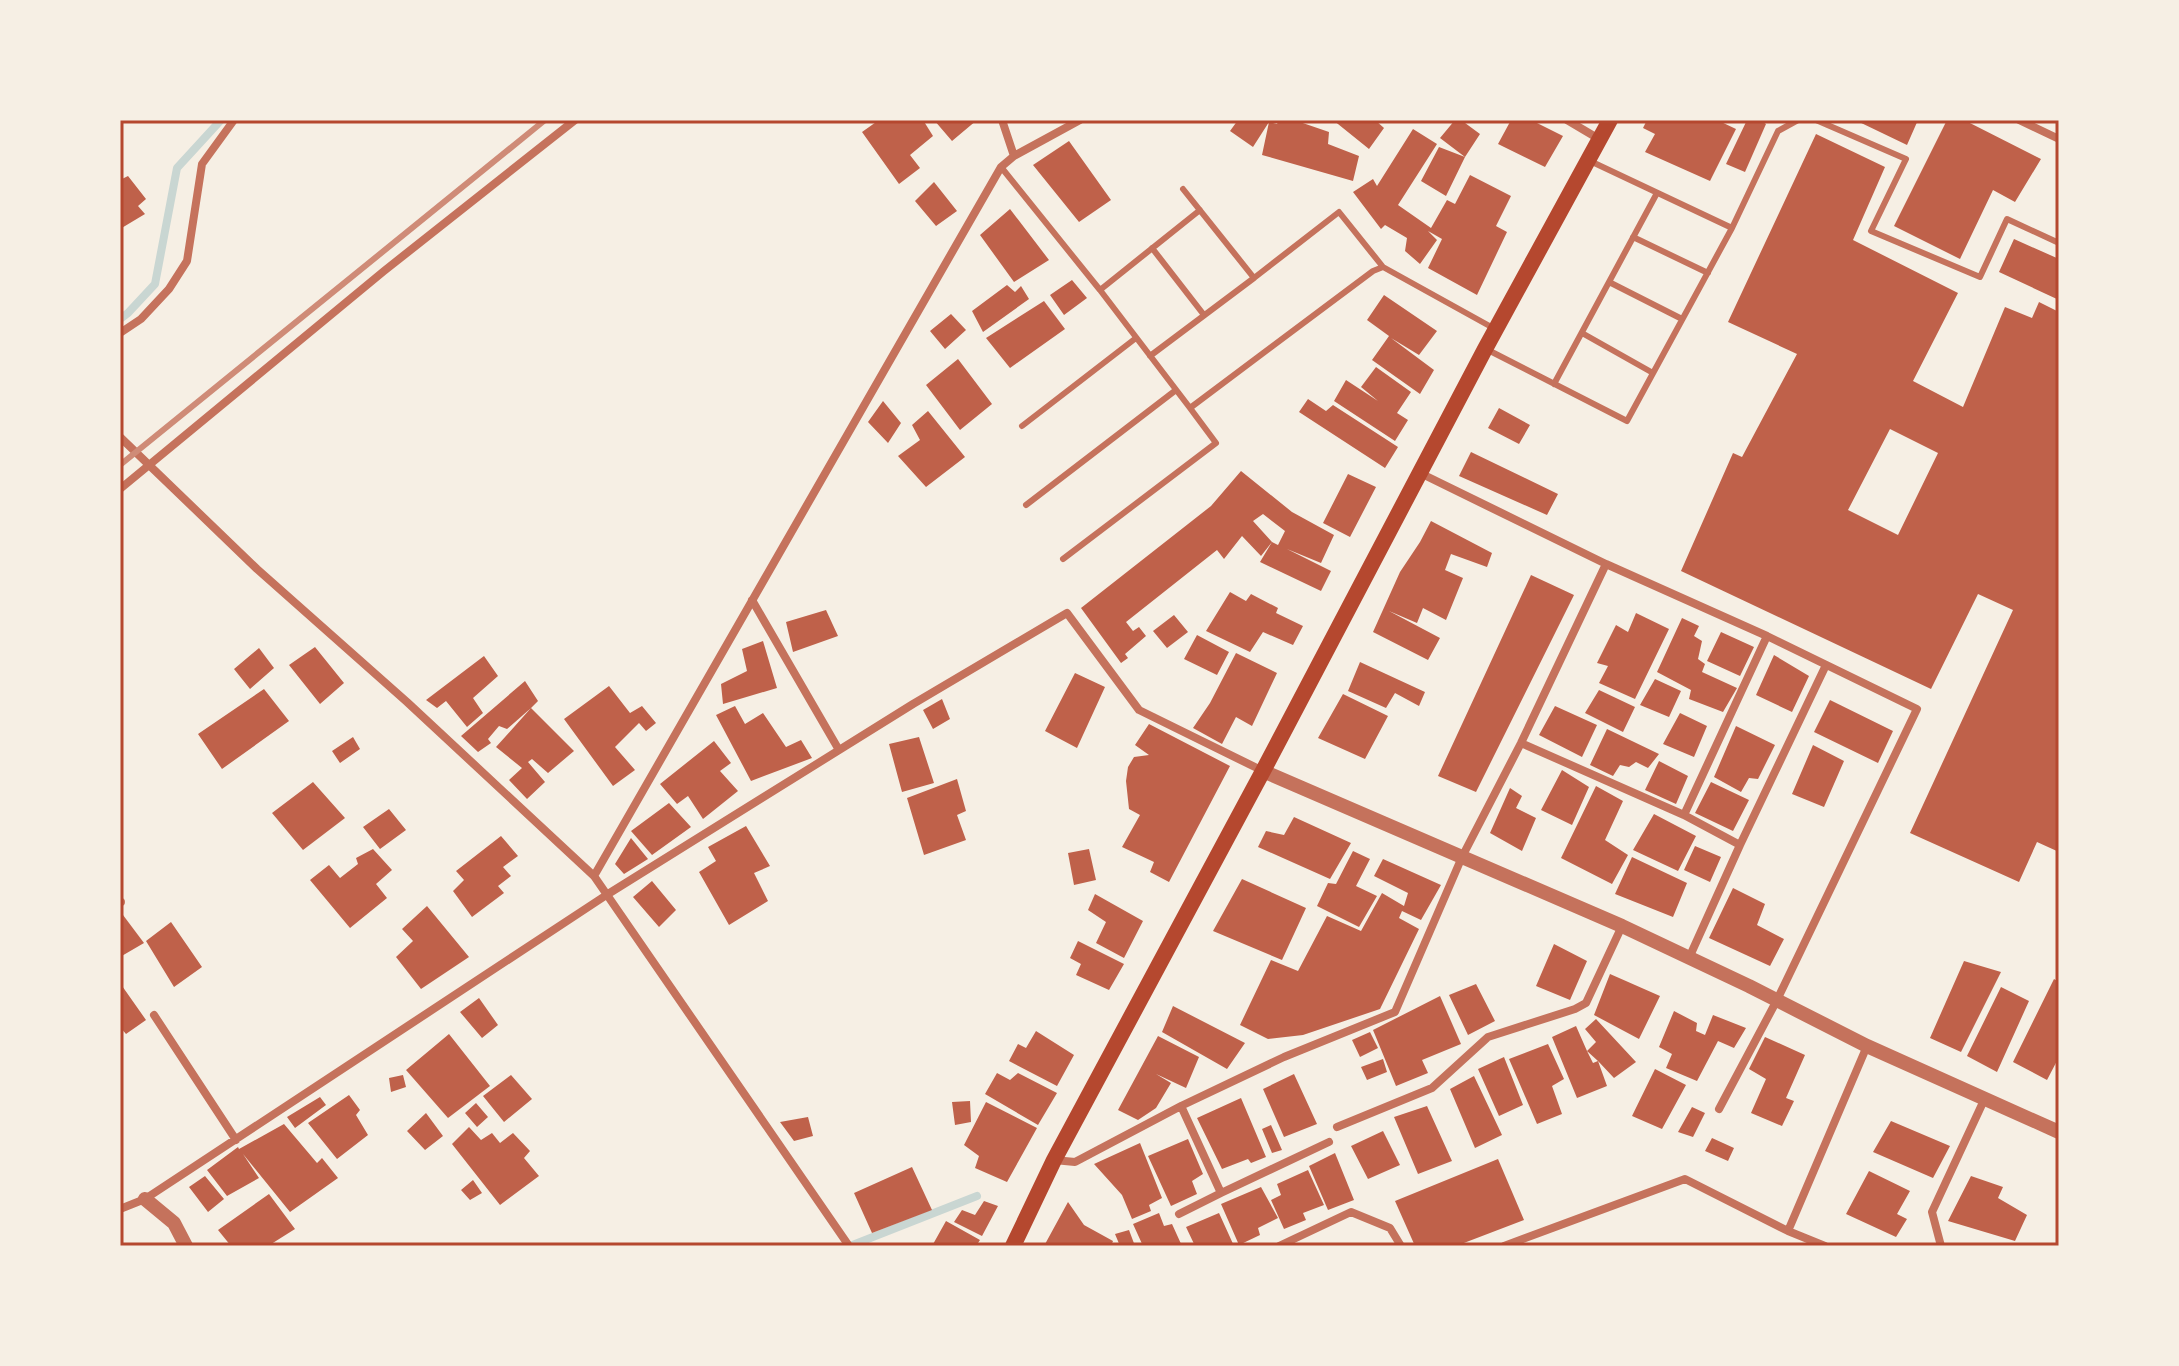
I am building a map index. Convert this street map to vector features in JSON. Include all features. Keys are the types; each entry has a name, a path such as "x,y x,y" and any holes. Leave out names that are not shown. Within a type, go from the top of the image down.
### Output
{"main road":[{"path":"1013,1246 1054,1160 1495,329 1610,120"}],"street":[{"path":"120,333 141,319 169,289 187,261 202,164 234,120"},
{"path":"120,489 384,271 575,120"},
{"path":"1002,120 1014,156"},
{"path":"594,876 1001,167 1014,156 1080,120"},
{"path":"1567,120 1600,139"},
{"path":"2019,120 2059,139"},
{"path":"120,437 257,569 407,702 594,876 849,1246"},
{"path":"1419,473 1917,709 1777,1000 1719,1109"},
{"path":"1054,1160 1075,1162 1181,1106 1284,1057 1395,1012 1462,857 1521,743 1606,564"},
{"path":"752,600 839,750"},
{"path":"120,1209 145,1199 608,894 1067,613 1139,710 1263,771 1622,926 1867,1046 2059,1132"},
{"path":"1684,815 1767,636"},
{"path":"1689,958 1826,665"},
{"path":"1521,743 1684,815 1740,845"},
{"path":"1337,1127 1432,1088 1488,1037 1586,1003 1622,926"},
{"path":"154,1015 236,1140"},
{"path":"1788,1231 1867,1046"},
{"path":"1941,1246 1932,1212 1985,1098"},
{"path":"1181,1106 1221,1193"},
{"path":"1179,1214 1329,1142"},
{"path":"1504,1246 1685,1179 1788,1231 1825,1246"},
{"path":"145,1199 174,1223 186,1246"},
{"path":"1279,1246 1351,1212 1390,1228 1401,1246"}],"lane":[{"path":"1485,349 1627,421 1732,228 1778,131 1798,120"},
{"path":"1816,120 1906,159 1871,231 1980,277 2007,219 2059,243"},
{"path":"1588,161 1732,228"},
{"path":"1001,167 1100,290 1216,443 1063,559"},
{"path":"1183,189 1254,278"},
{"path":"1554,384 1657,193"},
{"path":"1100,290 1200,210"},
{"path":"1150,356 1339,212 1383,267 1495,329"},
{"path":"1633,237 1708,273"},
{"path":"1152,248 1204,315"},
{"path":"1190,408 1373,271 1383,267"},
{"path":"1609,282 1682,319"},
{"path":"1582,333 1653,373"},
{"path":"1022,426 1136,338"},
{"path":"1026,505 1176,390"}],"building":[{"path":"879,120 923,120 933,136 910,155 920,168 899,184 862,132"},
{"path":"934,120 977,120 952,141"},
{"path":"1238,120 1269,122 1253,147 1230,131"},
{"path":"1279,120 1294,120 1329,132 1328,144 1359,156 1353,181 1262,155 1269,122 1277,124"},
{"path":"1333,120 1375,120 1384,128 1369,149"},
{"path":"1455,120 1461,120 1480,134 1465,157 1440,138"},
{"path":"1511,120 1531,120 1563,136 1545,167 1498,144"},
{"path":"1647,120 1717,120 1736,129 1710,181 1645,152 1655,134 1643,128"},
{"path":"1747,120 1760,120 1766,124 1745,172 1726,164"},
{"path":"1855,120 1918,120 1907,145"},
{"path":"1947,120 1964,120 2041,159 2015,202 1993,190 1960,259 1894,226"},
{"path":"1413,129 1437,144 1398,205 1431,228 1447,200 1455,204 1470,175 1511,196 1496,226 1507,232 1477,295 1428,268 1442,239 1428,231 1437,240 1420,264 1405,251 1407,238 1385,225 1381,229 1353,192 1373,179 1377,186"},
{"path":"1816,134 1885,167 1853,240 1958,293 1913,381 1963,407 2005,307 2032,318 2039,302 2059,312 2059,852 2037,842 2019,882 1910,833 2013,610 1978,594 1931,689 1681,571 1733,453 1742,457 1797,354 1728,322","holes":["1890,429 1938,453 1898,535 1848,510"]},
{"path":"1069,141 1111,200 1079,222 1033,165"},
{"path":"1439,147 1465,157 1446,196 1421,181"},
{"path":"128,176 146,199 138,206 145,214 120,229 120,180"},
{"path":"934,182 957,211 936,226 915,201"},
{"path":"1010,209 1049,260 1014,282 980,235"},
{"path":"2014,239 2059,259 2059,300 1999,272"},
{"path":"1072,280 1087,298 1064,315 1050,295"},
{"path":"1007,285 1015,292 1021,286 1029,299 983,332 972,311"},
{"path":"1384,295 1437,331 1419,355 1391,338 1434,370 1420,394 1372,360 1389,336 1367,320"},
{"path":"1044,301 1065,329 1010,368 986,338"},
{"path":"951,314 966,330 945,349 930,331"},
{"path":"958,359 992,404 960,430 926,385"},
{"path":"1376,367 1411,392 1397,413 1408,420 1395,441 1334,401 1346,380 1378,401 1361,387"},
{"path":"1308,399 1326,411 1333,405 1398,447 1385,468 1299,412"},
{"path":"883,401 901,423 888,443 868,422"},
{"path":"1499,408 1530,425 1519,444 1488,428"},
{"path":"928,411 965,457 926,487 898,456 920,440 912,425"},
{"path":"1471,452 1558,494 1547,515 1459,476"},
{"path":"1241,471 1292,512 1334,535 1321,563 1287,549 1331,571 1321,591 1260,562 1272,542 1261,556 1242,536 1224,559 1217,550 1126,622 1133,631 1139,627 1146,636 1125,654 1128,658 1121,663 1081,608 1211,506","holes":["1263,514 1285,531 1278,545 1253,521"]},
{"path":"1348,474 1376,487 1350,537 1323,523"},
{"path":"1431,521 1492,553 1487,567 1451,554 1445,570 1463,578 1446,620 1423,608 1417,623 1389,611 1440,638 1428,660 1373,632 1400,572"},
{"path":"1531,575 1574,595 1476,792 1438,776"},
{"path":"1230,592 1246,601 1251,594 1278,608 1276,613 1303,626 1293,645 1263,632 1250,652 1206,631"},
{"path":"826,610 838,636 793,652 786,622"},
{"path":"1636,613 1669,629 1635,699 1599,683 1608,666 1597,663 1616,625 1628,632"},
{"path":"1174,615 1188,632 1167,648 1153,631"},
{"path":"1682,618 1699,626 1694,636 1702,641 1698,659 1705,664 1702,672 1737,688 1723,712 1689,699 1691,690 1657,672"},
{"path":"1721,632 1754,647 1740,676 1707,661"},
{"path":"1197,635 1229,652 1217,675 1184,659"},
{"path":"763,641 777,688 723,704 721,684 747,671 742,649"},
{"path":"315,647 344,683 320,704 289,665"},
{"path":"259,648 274,668 250,689 234,669"},
{"path":"1236,653 1277,673 1252,726 1236,717 1222,744 1193,728"},
{"path":"1774,655 1809,676 1792,712 1756,695"},
{"path":"484,656 498,676 473,698 483,713 467,727 446,701 437,708 426,700"},
{"path":"1360,662 1425,692 1419,706 1395,693 1386,708 1348,691"},
{"path":"1075,673 1105,687 1077,748 1045,731"},
{"path":"1655,679 1681,691 1669,717 1640,705"},
{"path":"525,681 538,701 507,729 499,726 488,739 491,743 478,752 461,736"},
{"path":"609,686 630,713 642,706 656,723 646,731 639,723 615,747 635,770 613,786 564,719"},
{"path":"264,689 289,721 222,769 198,734"},
{"path":"1599,690 1635,707 1623,732 1585,713"},
{"path":"1343,694 1388,716 1365,759 1318,738"},
{"path":"942,699 950,719 933,729 923,710"},
{"path":"1830,700 1893,731 1878,763 1814,732"},
{"path":"735,706 745,724 763,713 786,747 801,740 812,758 751,781 716,715"},
{"path":"1555,706 1597,725 1582,757 1539,735"},
{"path":"531,708 574,751 548,773 532,759 528,762 545,782 527,799 509,780 522,768 496,747"},
{"path":"1680,713 1707,726 1694,757 1663,744"},
{"path":"1149,724 1230,766 1169,882 1150,872 1154,862 1122,847 1140,815 1129,809 1128,767 1134,757 1149,755 1135,745"},
{"path":"1736,726 1775,745 1758,779 1749,778 1741,792 1714,777"},
{"path":"1607,729 1659,754 1648,768 1636,762 1629,767 1620,765 1613,776 1590,765"},
{"path":"353,737 360,749 340,763 332,751"},
{"path":"919,737 934,783 902,792 889,744"},
{"path":"714,741 731,763 720,771 738,791 703,819 688,796 677,804 660,784"},
{"path":"1813,745 1844,761 1824,807 1792,794"},
{"path":"1659,761 1688,776 1676,804 1645,790"},
{"path":"1562,770 1589,787 1572,825 1541,810"},
{"path":"957,779 966,811 957,815 966,840 924,855 907,798"},
{"path":"313,782 345,818 303,850 272,813"},
{"path":"1711,782 1749,800 1733,831 1695,813"},
{"path":"1596,786 1623,801 1605,840 1628,855 1612,884 1561,858"},
{"path":"1510,788 1522,796 1516,808 1536,818 1522,851 1490,833"},
{"path":"669,803 691,827 652,855 631,831"},
{"path":"389,809 406,830 380,849 363,827"},
{"path":"1654,814 1696,836 1678,871 1633,850"},
{"path":"1294,817 1351,843 1330,879 1258,847 1266,831 1284,835"},
{"path":"746,826 770,866 754,873 768,901 729,925 699,872 716,861 708,847"},
{"path":"501,836 518,856 503,867 511,876 498,886 504,893 472,917 453,891 464,880 456,871"},
{"path":"631,838 648,859 624,874 615,864"},
{"path":"1695,846 1721,857 1710,882 1684,870"},
{"path":"373,849 392,870 376,884 387,898 350,928 310,880 329,865 340,878 358,864 356,858"},
{"path":"1089,849 1096,880 1074,885 1068,853"},
{"path":"1353,851 1370,859 1356,886 1377,896 1359,927 1317,906 1328,883 1336,884"},
{"path":"1632,857 1687,883 1673,917 1615,894"},
{"path":"1383,859 1441,885 1421,920 1402,911 1399,918 1419,929 1380,1009 1303,1035 1268,1039 1240,1025 1271,960 1298,971 1327,916 1361,931 1382,893 1404,906 1408,893 1374,876"},
{"path":"1242,879 1306,908 1282,960 1213,931"},
{"path":"652,881 676,910 659,927 633,897"},
{"path":"1733,888 1765,904 1757,925 1784,939 1770,966 1709,938"},
{"path":"1095,894 1143,921 1124,958 1096,943 1106,922 1088,910"},
{"path":"427,906 469,957 421,989 396,957 413,941 402,929"},
{"path":"120,911 144,943 120,957"},
{"path":"171,922 202,967 174,987 146,941"},
{"path":"1078,941 1124,964 1109,990 1076,975 1081,964 1070,958"},
{"path":"1554,944 1587,961 1570,1000 1536,986"},
{"path":"1964,961 2001,972 1961,1052 1930,1038"},
{"path":"1610,974 1660,996 1639,1039 1594,1015"},
{"path":"2054,979 2059,982 2059,1057 2047,1080 2013,1062"},
{"path":"120,983 146,1020 126,1034 120,1027"},
{"path":"1476,984 1495,1021 1468,1035 1449,995"},
{"path":"2001,987 2029,1001 1997,1072 1967,1056"},
{"path":"1440,996 1461,1044 1422,1060 1428,1073 1396,1086 1373,1030"},
{"path":"479,998 498,1025 482,1038 460,1012"},
{"path":"1173,1006 1245,1043 1227,1069 1162,1032"},
{"path":"1674,1011 1697,1023 1696,1031 1705,1035 1713,1015 1746,1028 1734,1048 1718,1041 1697,1081 1666,1068 1672,1054 1659,1047"},
{"path":"1596,1019 1636,1062 1614,1078 1587,1051 1596,1042 1585,1029"},
{"path":"1576,1026 1593,1063 1598,1061 1607,1086 1577,1098 1552,1037"},
{"path":"1036,1031 1074,1055 1057,1086 1009,1061 1018,1044 1026,1048"},
{"path":"1370,1032 1378,1048 1360,1057 1352,1040"},
{"path":"449,1034 490,1086 448,1118 406,1070"},
{"path":"1158,1036 1199,1057 1186,1088 1156,1074 1171,1083 1156,1108 1138,1120 1118,1110"},
{"path":"1765,1037 1805,1055 1786,1098 1794,1101 1782,1126 1751,1113 1766,1079 1749,1069"},
{"path":"1548,1044 1564,1079 1552,1086 1562,1114 1537,1124 1509,1059"},
{"path":"1504,1057 1523,1105 1499,1116 1478,1069"},
{"path":"1383,1059 1387,1072 1367,1080 1361,1067"},
{"path":"1655,1069 1686,1085 1662,1129 1632,1116"},
{"path":"997,1073 1010,1080 1018,1073 1057,1093 1038,1125 985,1094"},
{"path":"1294,1074 1317,1124 1284,1137 1263,1089"},
{"path":"403,1075 406,1087 391,1092 389,1078"},
{"path":"511,1075 532,1099 504,1122 483,1096"},
{"path":"1474,1076 1502,1135 1475,1148 1450,1089"},
{"path":"349,1095 360,1110 356,1115 368,1135 337,1159 308,1123"},
{"path":"320,1097 326,1105 295,1128 287,1117"},
{"path":"1241,1098 1266,1157 1251,1163 1248,1159 1222,1169 1197,1118"},
{"path":"970,1101 971,1122 955,1125 952,1102"},
{"path":"986,1102 1037,1128 1007,1182 975,1168 979,1156 964,1145"},
{"path":"476,1103 488,1117 477,1127 465,1113"},
{"path":"1427,1106 1452,1161 1418,1174 1394,1117"},
{"path":"1692,1107 1705,1113 1693,1137 1678,1132"},
{"path":"426,1113 443,1136 425,1150 407,1131"},
{"path":"808,1117 813,1136 794,1141 780,1122"},
{"path":"1891,1121 1950,1146 1933,1178 1873,1152"},
{"path":"284,1124 317,1163 322,1158 338,1178 290,1212 243,1154 259,1178 227,1196 207,1170 238,1147"},
{"path":"1271,1125 1282,1150 1272,1153 1262,1129"},
{"path":"469,1127 481,1140 492,1133 500,1143 513,1133 530,1151 524,1158 539,1176 500,1205 452,1144"},
{"path":"1383,1131 1400,1165 1368,1179 1351,1146"},
{"path":"1712,1138 1734,1148 1728,1161 1705,1151"},
{"path":"1188,1139 1203,1174 1192,1181 1197,1194 1171,1206 1148,1156"},
{"path":"1140,1143 1162,1198 1149,1205 1151,1211 1132,1219 1122,1195 1094,1164"},
{"path":"1335,1153 1354,1200 1328,1210 1309,1166"},
{"path":"1498,1159 1524,1220 1456,1246 1415,1246 1395,1201"},
{"path":"912,1167 932,1210 872,1233 854,1193"},
{"path":"1308,1170 1324,1205 1303,1213 1306,1220 1284,1229 1271,1200 1281,1195 1277,1184"},
{"path":"1869,1171 1910,1191 1897,1214 1907,1219 1896,1237 1846,1214"},
{"path":"205,1176 224,1199 208,1212 189,1187"},
{"path":"1971,1176 2003,1187 1998,1198 2027,1215 2015,1241 1948,1221"},
{"path":"473,1180 482,1193 470,1200 461,1190"},
{"path":"1261,1187 1278,1218 1258,1228 1260,1235 1239,1245 1221,1204"},
{"path":"269,1194 295,1229 268,1246 231,1246 218,1230"},
{"path":"984,1201 998,1206 982,1236 954,1222 962,1210 975,1215"},
{"path":"1068,1202 1084,1225 1113,1241 1111,1246 1044,1246"},
{"path":"1159,1213 1164,1226 1172,1224 1182,1246 1143,1246 1133,1224"},
{"path":"1219,1213 1234,1246 1195,1246 1186,1227"},
{"path":"946,1221 980,1240 976,1246 932,1246"},
{"path":"1129,1230 1135,1246 1120,1246 1115,1234"}],"waterway":[{"path":"120,319 155,284 177,168 221,120"},
{"path":"850,1246 977,1196"}],"railway":[{"path":"120,465 545,120"}]}
